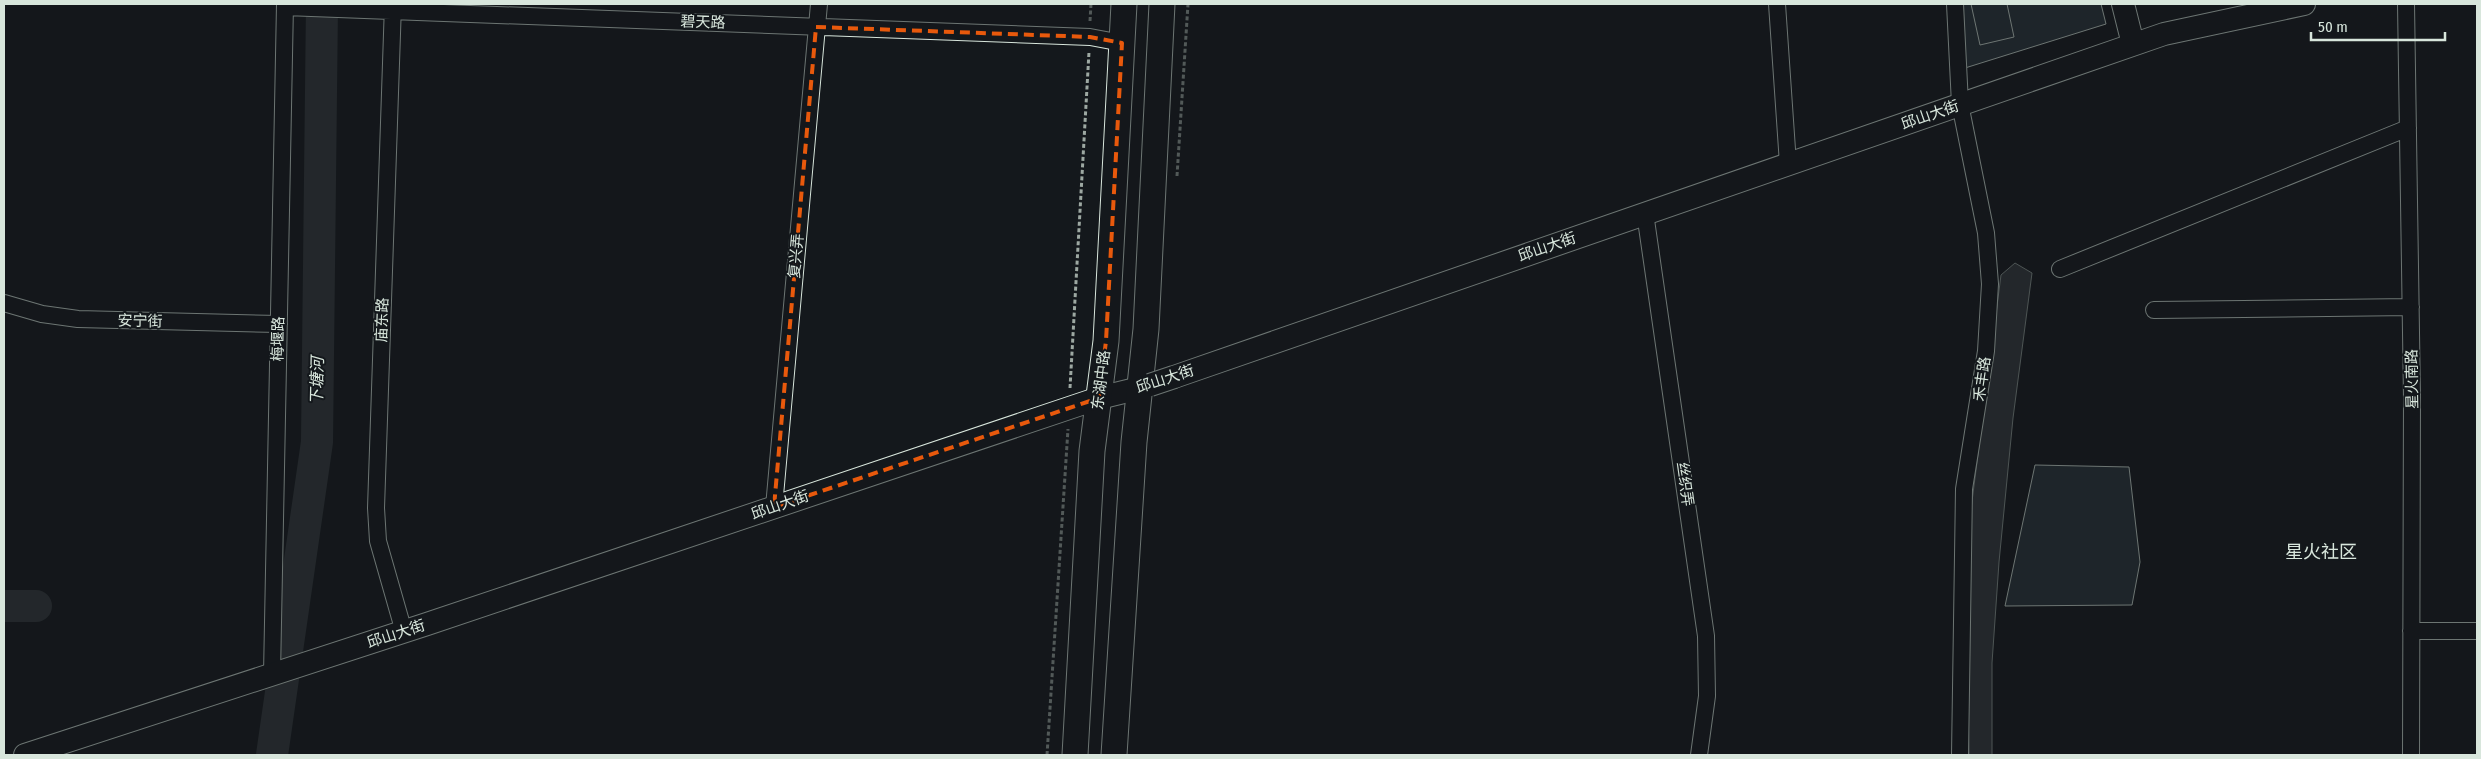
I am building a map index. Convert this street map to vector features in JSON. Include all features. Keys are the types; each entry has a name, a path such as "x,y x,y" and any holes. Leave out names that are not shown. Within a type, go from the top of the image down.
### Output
{"main road":[{"name":"东湖中路","path":"1075,755 1092,451 1106,341 1124,4"},
{"path":"1114,755 1134,442 1145,387 1146,329 1162,4"},
{"path":"2123,4 2133,44"},
{"name":"邱山大街","path":"25,755 404,632 1099,398 1145,387 2133,44 2164,34 2304,4"}],"street":[{"name":"复兴弄","path":"774,508 819,4"},
{"path":"1777,4 1788,164"},
{"name":"禾丰路","path":"1955,4 1960,104 1986,233 1990,284 1986,351 1964,489 1960,755"},
{"name":"星火南路","path":"2406,4 2411,307 2411,755"},
{"name":"碧天路","path":"285,6 388,8 1090,36 1122,43"},
{"name":"梅堰路","path":"273,674 285,6"},
{"name":"庙东路","path":"388,8 376,508 378,541 404,632"},
{"path":"2060,269 2408,128"},
{"name":"丝织弄","path":"1645,213 1706,636 1707,696 1699,755"},
{"name":"安宁街","path":"4,302 42,314 78,319 279,324"},
{"path":"2154,310 2411,307"},
{"path":"2411,631 2477,631"}],"path":[{"path":"1047,755 1069,408 1091,4"}],"highlighted area":[{"path":"816,27 1090,37 1122,43 1106,341 1099,398 774,507"}],"shaded area":[{"path":"2015,263 2032,273 2013,418 1999,562 1992,663 1992,755 1969,755 1965,556 2001,275"}],"building":[{"path":"1962,4 2101,4 2106,24 1965,68"},
{"path":"1971,4 2007,4 2014,37 1980,45"},
{"path":"2035,465 2129,467 2140,562 2132,605 2005,606"}],"waterway":[{"name":"下塘河","path":"272,755 317,442 322,4"},
{"path":"4,606 36,606"}],"district":[{"name":"星火社区","path":"2321,552"}]}
